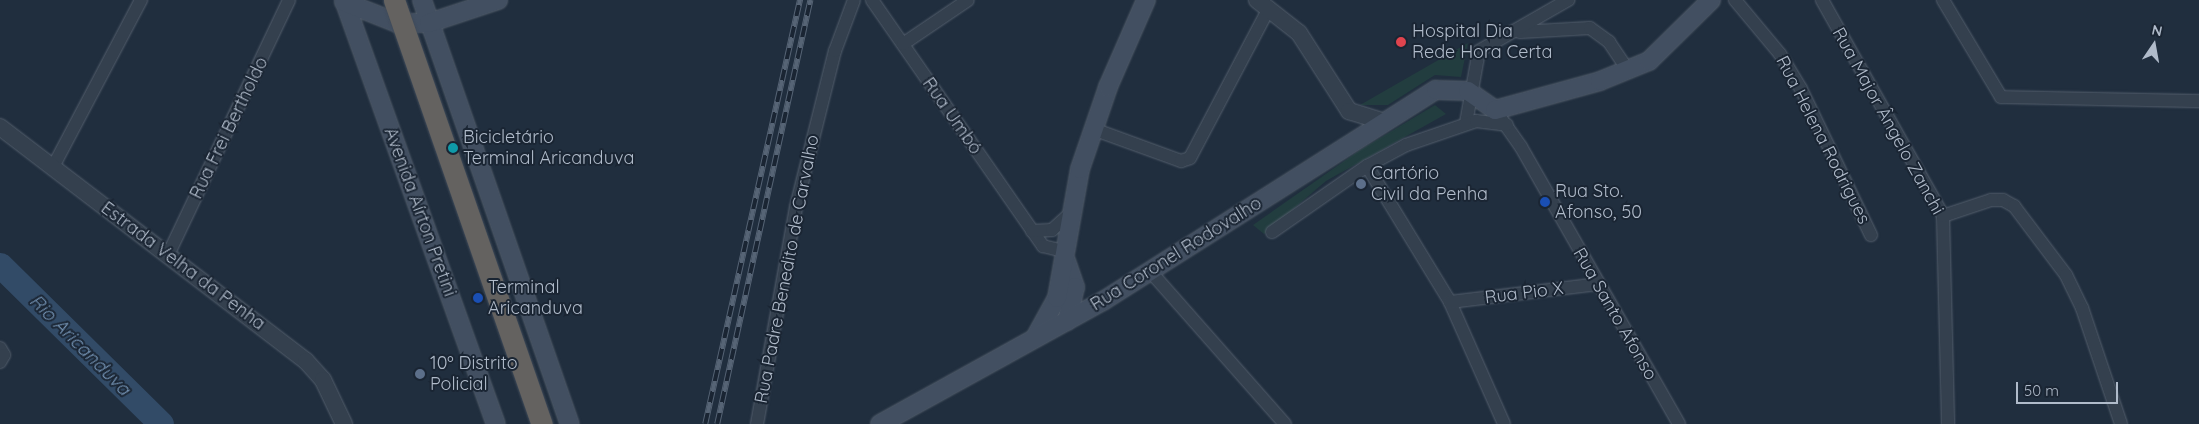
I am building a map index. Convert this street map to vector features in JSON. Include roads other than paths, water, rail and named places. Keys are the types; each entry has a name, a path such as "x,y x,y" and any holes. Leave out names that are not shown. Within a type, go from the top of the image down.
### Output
{"highway":[{"path":"394,0 542,424"},
{"path":"409,0 557,424"}],"main road":[{"path":"422,0 570,424"},
{"path":"344,1 388,22 429,23 498,0"},
{"path":"1034,339 1051,311 1066,257 1072,212 1093,129 1146,0"},
{"path":"1468,91 1495,110 1514,107 1629,72 1649,60 1711,0"},
{"name":"Avenida Aírton Pretini","path":"344,1 496,424"},
{"name":"Rua Coronel Rodovalho","path":"880,424 1067,321 1150,271 1436,90 1468,91"},
{"path":"1066,257 1075,286 1067,321"}],"street":[{"path":"53,167 141,0"},
{"name":"Rua Frei Bertholdo","path":"168,255 289,0"},
{"name":"Rua Padre Benedito de Carvalho","path":"756,424 796,206 835,51 854,0"},
{"name":"Rua Umbó","path":"872,0 1043,246 1066,257"},
{"path":"903,44 968,0"},
{"path":"1466,123 1468,91 1479,51 1568,0"},
{"name":"Rua Helena Rodrigues","path":"1735,0 1780,54 1801,89 1871,234"},
{"name":"Rua Major Ângelo Zanchi","path":"1822,0 1943,216 1948,424"},
{"path":"1943,0 1993,89 2010,100 2199,101"},
{"path":"1093,129 1181,161 1190,158 1263,4 1299,33 1350,111 1384,122"},
{"path":"1514,32 1590,28 1609,42 1629,72"},
{"path":"1272,232 1367,166 1406,145 1466,123 1487,120 1507,125 1514,107"},
{"name":"Rua Santo Afonso","path":"1495,110 1507,125 1679,424"},
{"name":"Estrada Velha da Penha","path":"0,127 311,365 344,424"},
{"path":"1367,166 1450,302 1504,424"},
{"path":"1943,216 1991,200 2004,200 2014,206 2066,275 2082,308 2121,424"},
{"path":"1032,231 1052,230 1072,212"},
{"path":"1150,271 1285,424"},
{"name":"Rua Pio X","path":"1450,302 1598,284"},
{"path":"0,348 4,355 0,362"}],"waterway":[{"name":"Rio Aricanduva","path":"0,265 161,424"}],"railway":[{"path":"705,424 800,0"},
{"path":"717,424 810,0"}],"place":[{"name":"Hospital Dia Rede Hora Certa","path":"1401,42"},
{"name":"Bicicletário Terminal Aricanduva","path":"453,148"},
{"name":"Cartório Civil da Penha","path":"1361,184"},
{"name":"Rua Sto. Afonso, 50","path":"1545,202"},
{"name":"Terminal Aricanduva","path":"478,298"},
{"name":"10º Distrito Policial","path":"420,374"}]}
